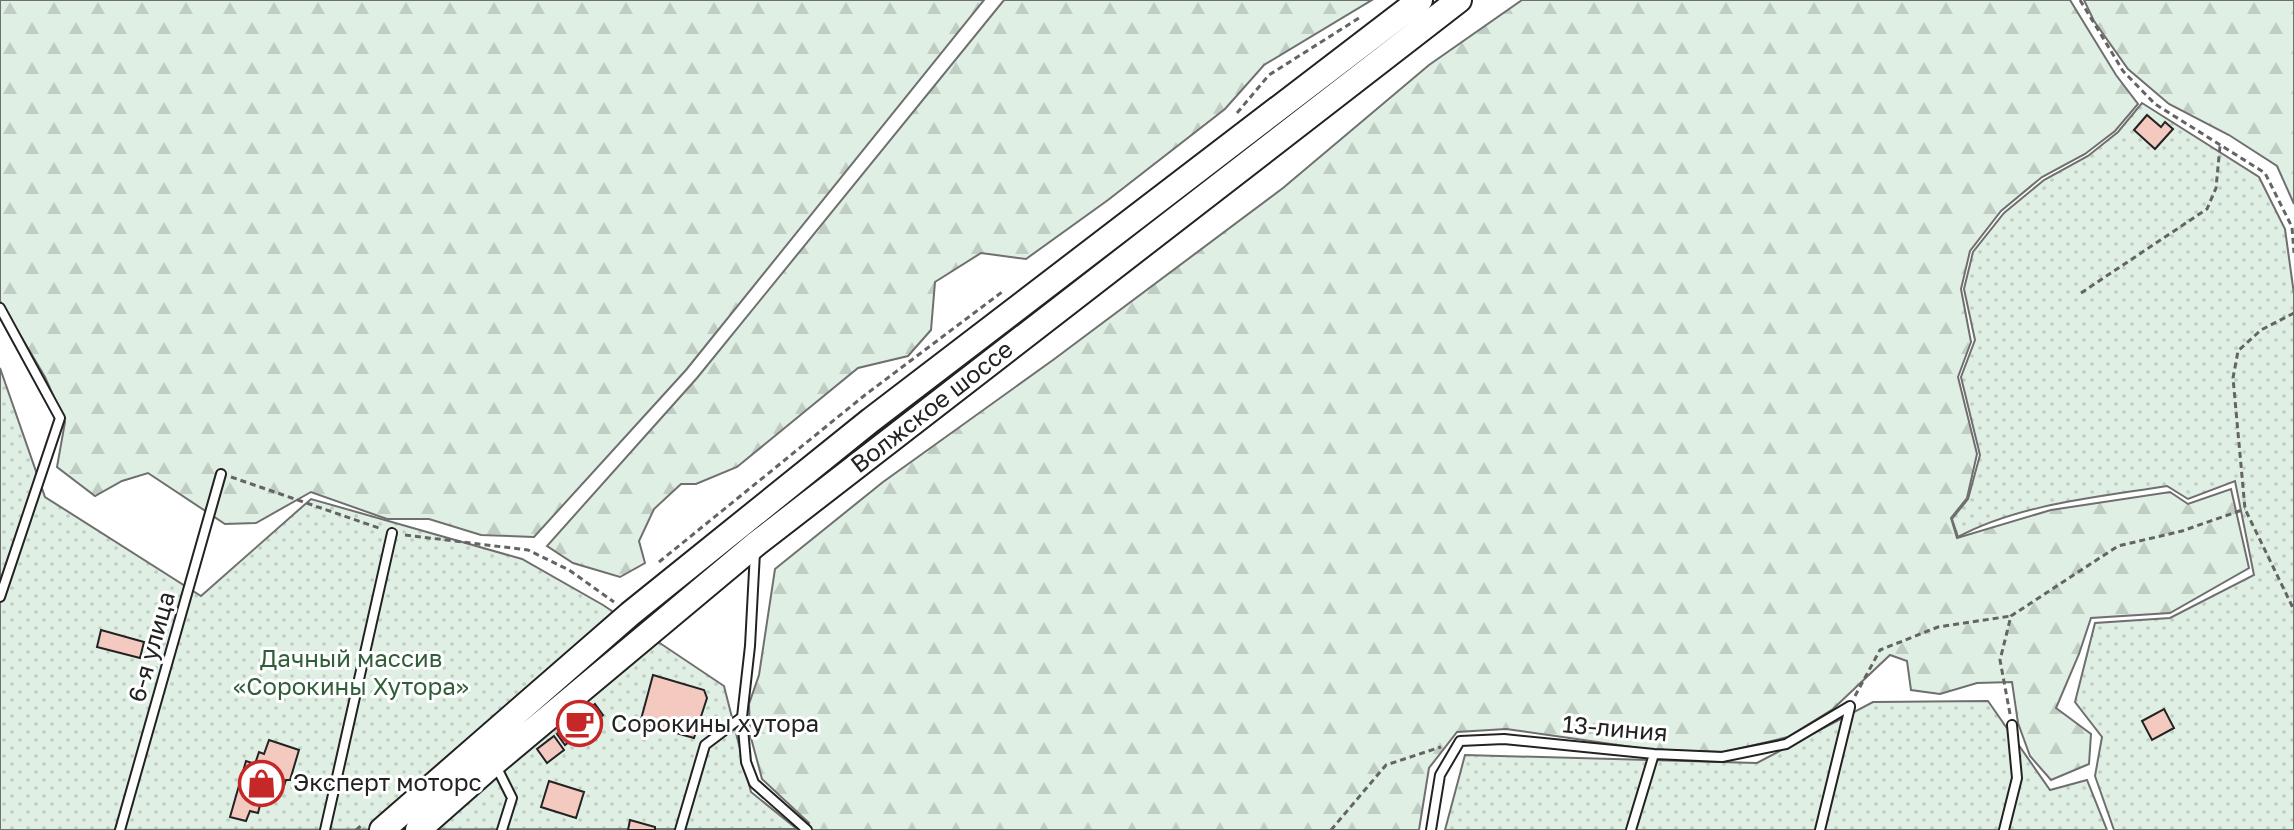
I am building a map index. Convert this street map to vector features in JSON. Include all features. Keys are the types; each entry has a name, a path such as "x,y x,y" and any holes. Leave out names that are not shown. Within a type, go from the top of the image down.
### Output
{"main road":[{"name":"Волжское шоссе","path":"382,830 630,614 871,420 1420,0"},
{"name":"Волжское шоссе","path":"418,830 756,544 1459,0"}],"lane":[{"path":"0,308 60,418 0,597"},
{"name":"6-я улица","path":"120,830 221,474"},
{"path":"325,830 392,533"},
{"path":"756,544 742,717 746,762 754,783 807,830"},
{"path":"1820,830 1850,706"},
{"name":"13-линия","path":"1460,741 1504,739 1654,754 1722,757 1786,744 1850,706"},
{"path":"680,830 705,745 742,717"},
{"path":"2004,830 2017,778 2012,725"},
{"path":"1431,830 1440,775 1460,741"},
{"path":"1631,830 1654,754"},
{"path":"494,763 512,798 502,830"}],"path":[{"path":"2080,0 2123,71 2155,104 2265,173 2292,227 2294,253"},
{"path":"2081,293 2207,209 2216,188 2220,145"},
{"path":"2294,313 2261,330 2238,351 2233,378 2245,509 2294,610"},
{"path":"221,474 392,533 528,550 569,570 630,614"},
{"path":"1850,706 1880,650 1938,627 2011,616 2118,546 2182,531 2245,509"},
{"path":"2011,616 2000,660 2012,725"},
{"path":"1331,830 1386,765 1460,741"}],"green space":[{"path":"0,0 984,0 686,370 534,537 481,535 429,519 387,519 311,492 256,523 225,524 148,473 122,481 95,496 57,467 65,422 45,377 0,301"},
{"path":"1004,0 1372,0 1264,65 1225,109 1026,259 981,253 935,282 931,330 908,356 858,368 737,467 696,484 681,484 654,509 639,541 645,563 620,577 573,563 547,546 697,378"},
{"path":"1522,0 2070,0 2116,75 2138,104 2115,131 2085,154 2042,177 2001,211 1970,251 1961,289 1971,342 1958,377 1977,454 1967,498 1951,518 1957,538 2051,510 2170,492 2188,504 2231,489 2249,568 2170,613 2091,618 2056,708 2091,734 2089,764 2051,780 2030,756 2018,723 2012,682 1977,683 1940,694 1911,690 1907,661 1890,655 1833,709 1788,737 1725,752 1653,750 1506,729 1457,732 1429,768 1419,830 806,830 809,823 762,779 750,734 749,704 759,675 775,569 883,482 1283,188 1429,65"},
{"path":"2084,0 2294,0 2294,204 2277,166 2229,135 2169,104 2128,69 2094,21"},
{"path":"2142,103 2259,177 2285,229 2294,294 2294,830 2114,830 2095,776 2102,737 2075,702 2095,623 2170,618 2254,575 2235,481 2188,499 2167,486 2060,503 2007,517 1958,537 1952,519 1968,499 1980,455 1961,377 1975,340 1964,289 1973,252 2004,213 2044,180 2088,156 2118,132"},
{"name":"Дачный массив «Сорокины Хутора»","path":"0,368 45,497 201,596 311,499 522,559 603,605 724,686 751,792 797,829 0,830"},
{"path":"1988,701 2050,790 2087,780 2107,830 1445,830 1465,755 1757,763 1873,702"}],"building":[{"path":"2147,115 2161,127 2165,122 2173,129 2155,149 2134,130"},
{"path":"101,630 144,642 140,658 97,647"},
{"path":"653,675 704,690 707,698 694,738 640,723"},
{"name":"Сорокины хутора","path":"595,704 603,715 565,745 557,734"},
{"path":"2164,709 2174,728 2152,740 2142,721"},
{"path":"554,736 564,750 547,763 537,749"},
{"name":"Эксперт моторс","path":"269,740 299,750 290,780 271,792 264,790 258,813 250,811 246,821 230,817 246,761 255,764 259,752 264,754"},
{"path":"549,781 584,792 576,818 541,807"},
{"path":"630,820 655,827 655,830 628,830"}],"place":[{"name":"Сорокины хутора","path":"580,724"},
{"name":"Эксперт моторс","path":"262,783"}]}
